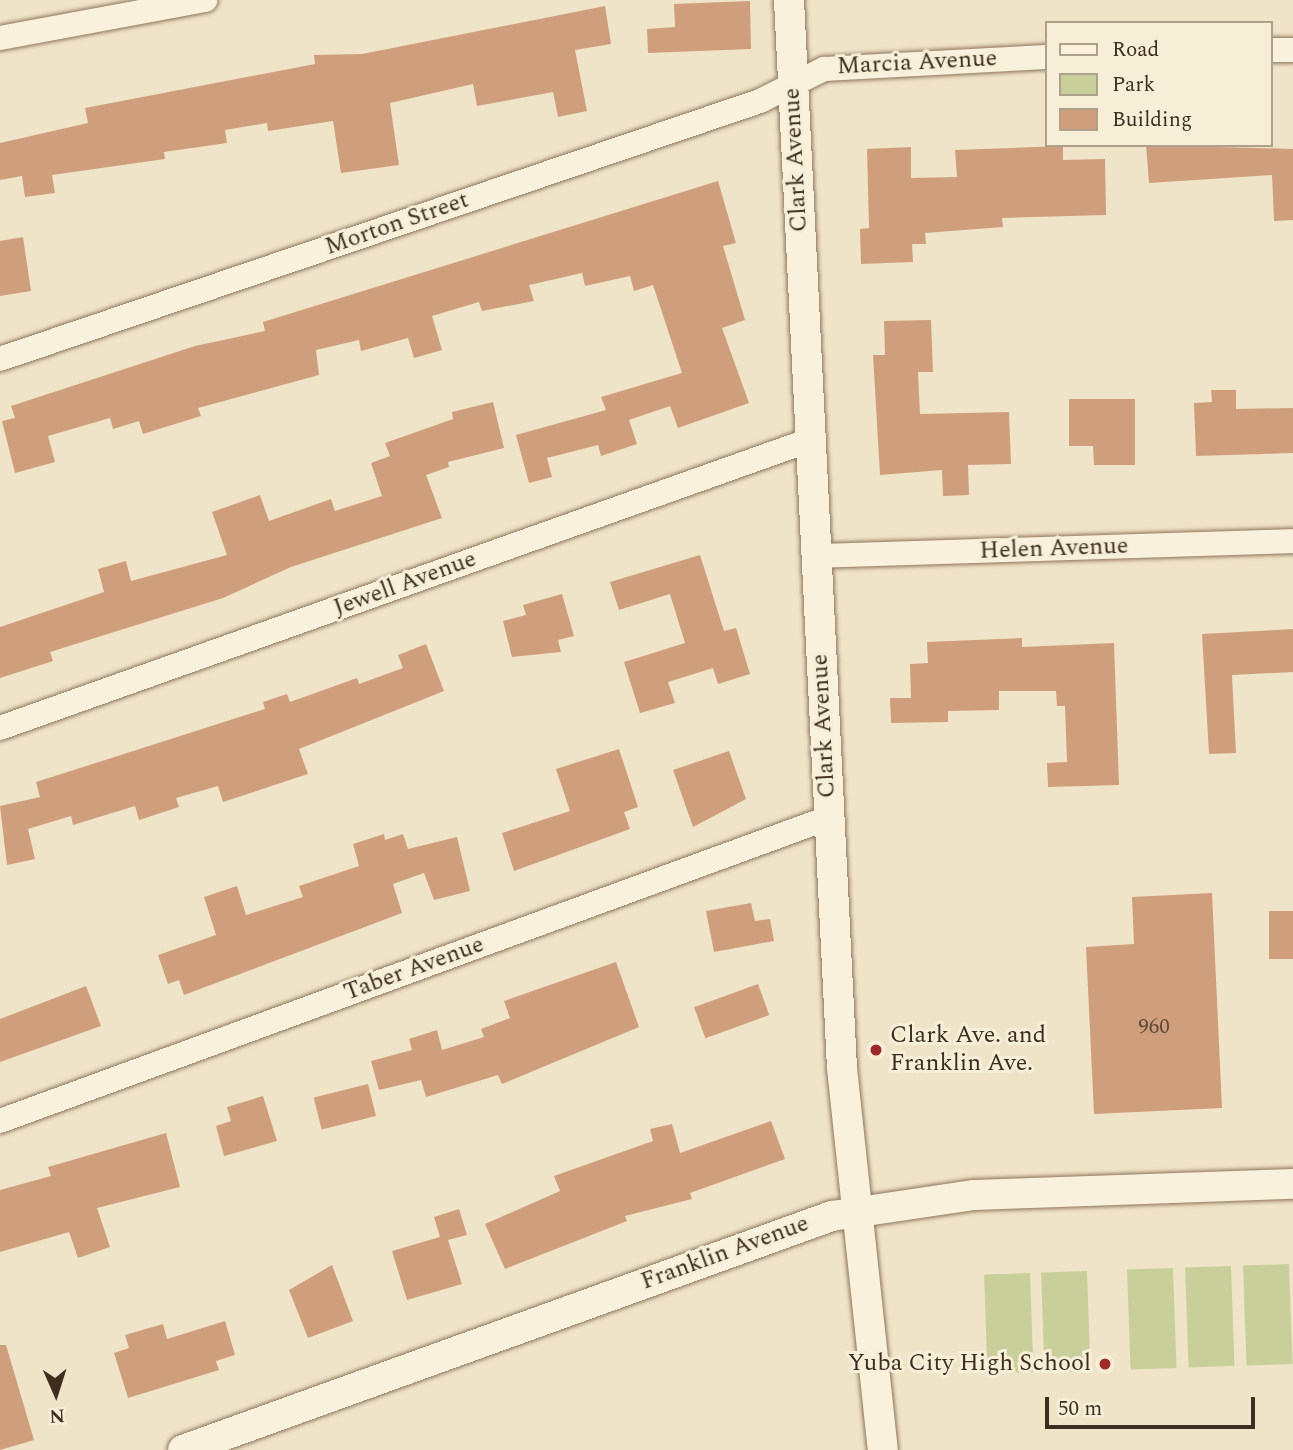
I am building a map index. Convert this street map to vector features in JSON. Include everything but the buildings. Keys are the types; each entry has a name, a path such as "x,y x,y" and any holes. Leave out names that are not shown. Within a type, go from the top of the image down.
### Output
{"street":[{"path":"0,37 206,0"},
{"name":"Clark Avenue","path":"789,0 828,818 856,1210 883,1450"},
{"path":"1272,50 1293,50"},
{"name":"Marcia Avenue","path":"793,86 850,63 1044,57"},
{"name":"Morton Street","path":"0,359 793,86"},
{"name":"Jewell Avenue","path":"0,728 810,440"},
{"name":"Helen Avenue","path":"816,556 1293,541"},
{"name":"Taber Avenue","path":"0,1121 828,818"},
{"name":"Franklin Avenue","path":"183,1450 796,1225 856,1210 974,1195 1293,1184"}],"green space":[{"path":"1289,1264 1292,1364 1247,1366 1243,1266"},
{"path":"1231,1266 1234,1366 1189,1368 1185,1268"},
{"path":"1173,1268 1176,1368 1131,1370 1127,1270"},
{"path":"1087,1271 1090,1371 1045,1373 1041,1273"},
{"path":"1030,1273 1033,1372 987,1374 984,1275"}],"place":[{"name":"Clark Ave. and Franklin Ave.","path":"876,1050"},
{"name":"Yuba City High School","path":"1105,1364"}]}
